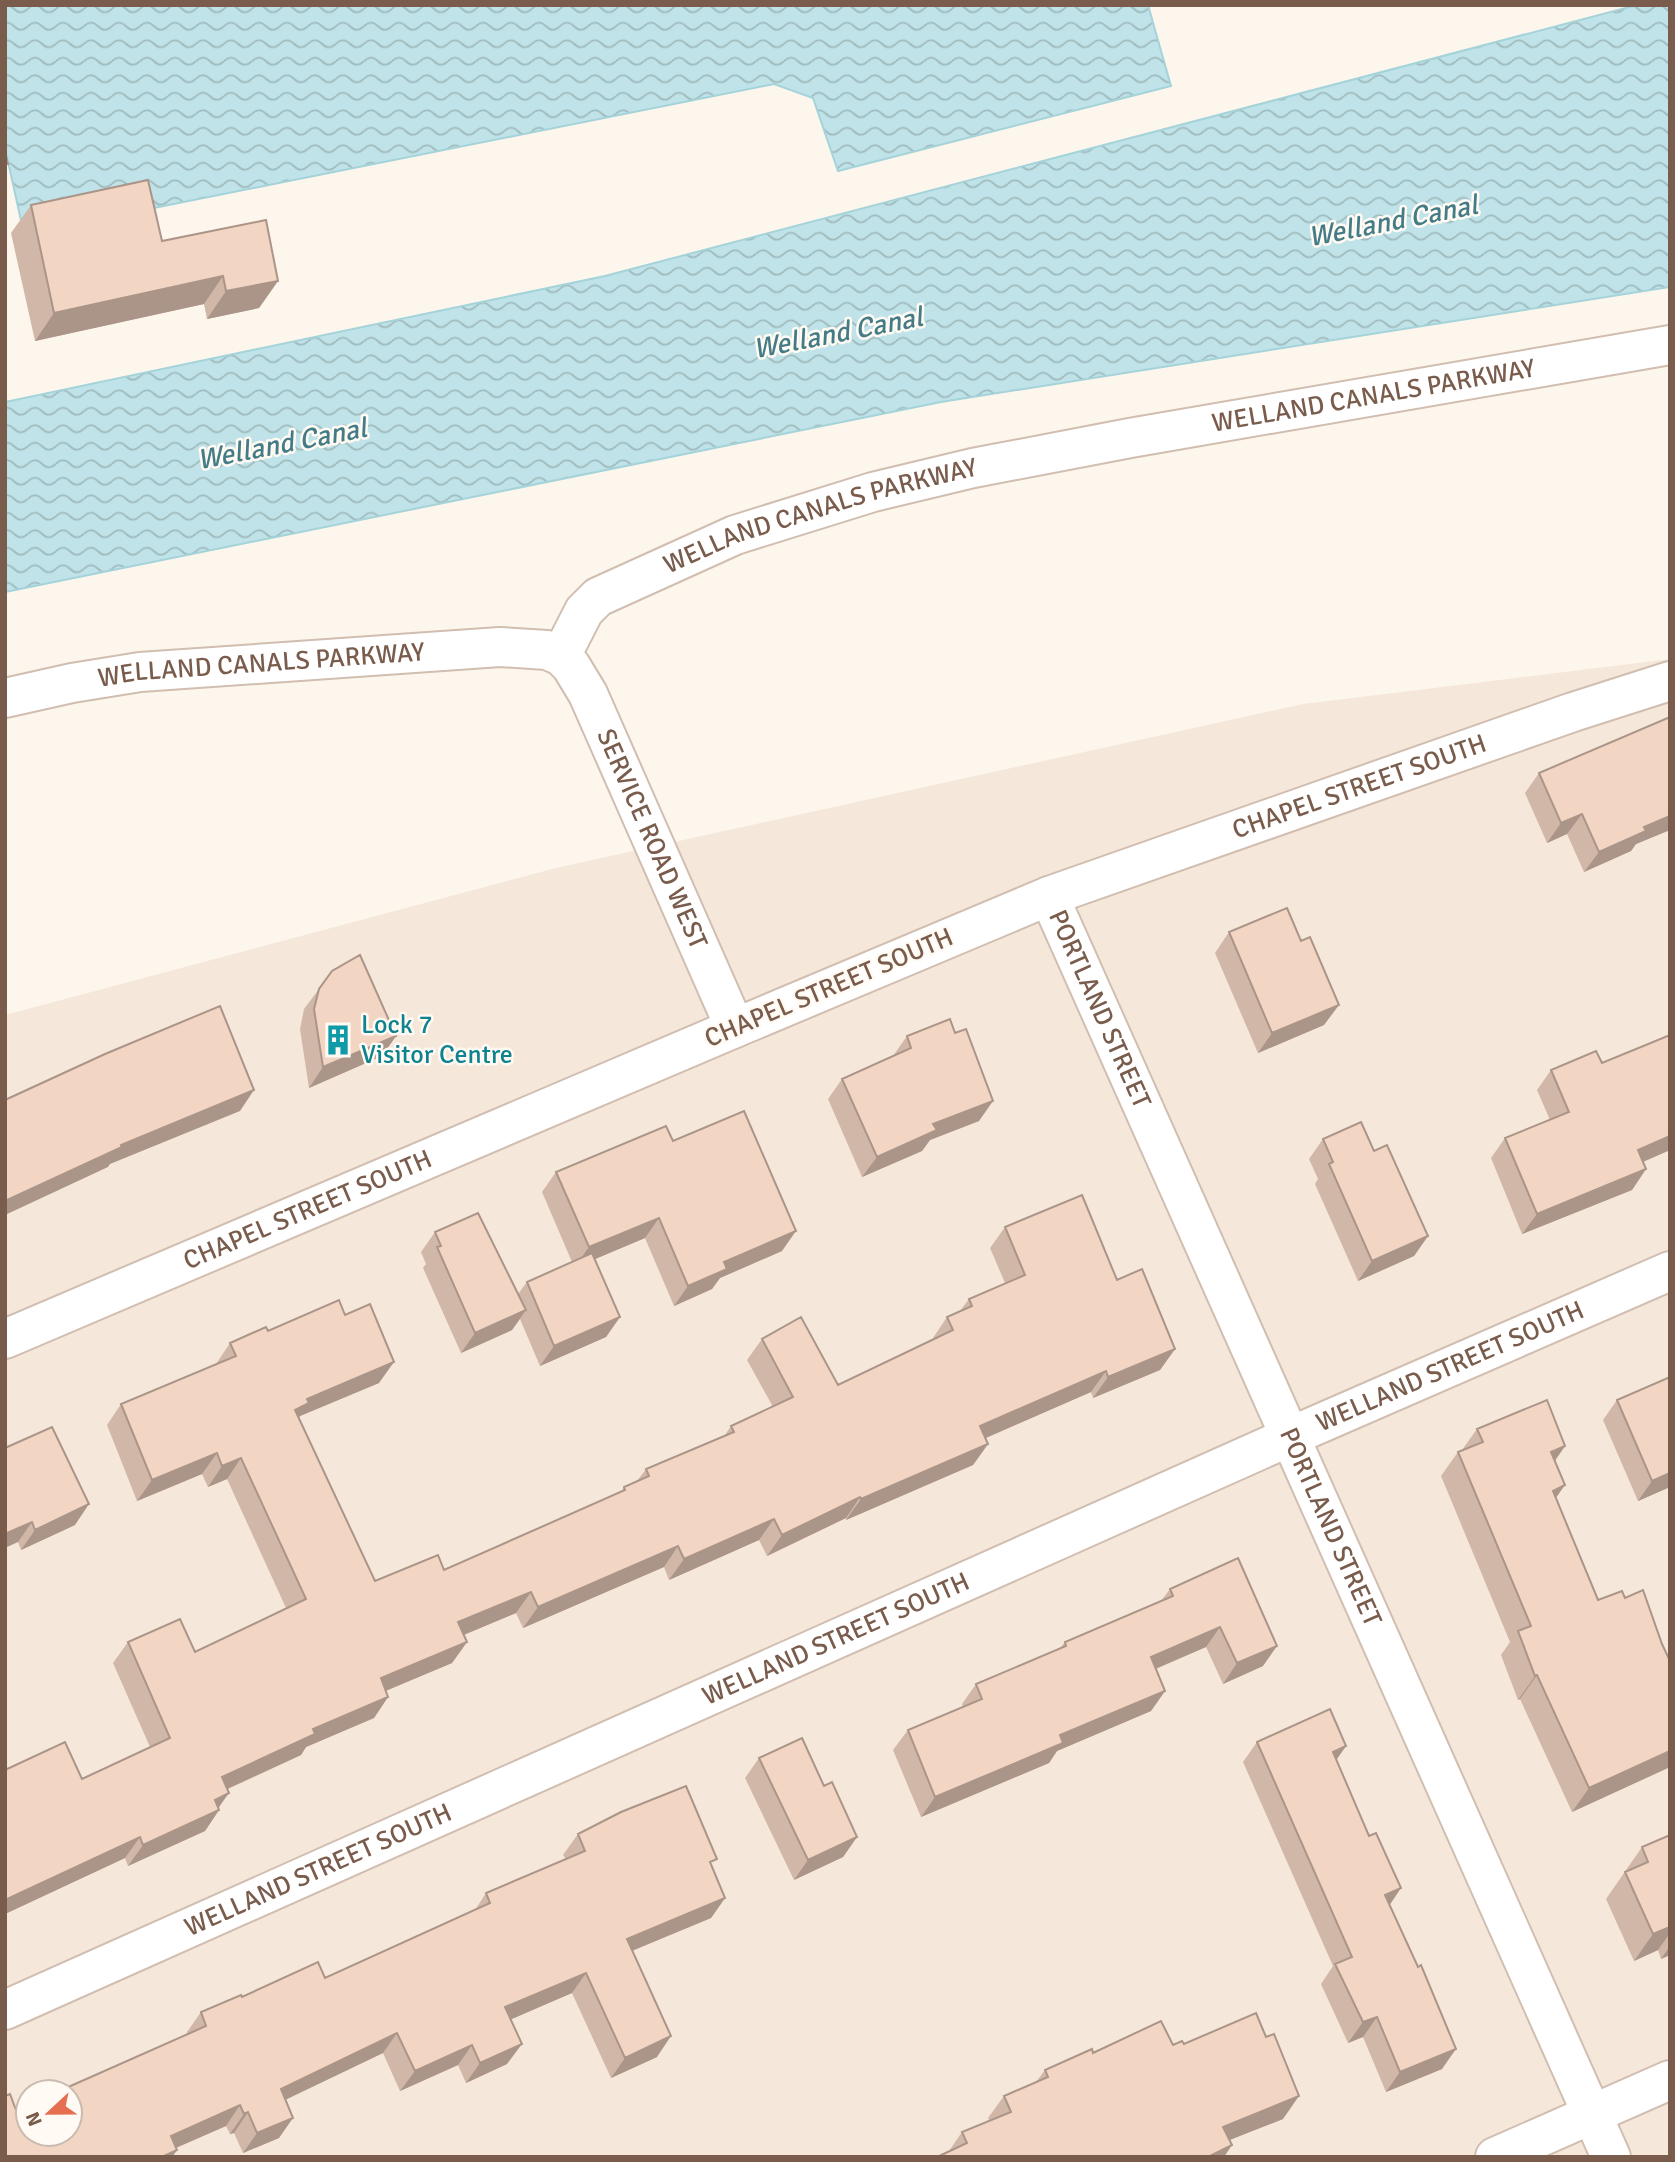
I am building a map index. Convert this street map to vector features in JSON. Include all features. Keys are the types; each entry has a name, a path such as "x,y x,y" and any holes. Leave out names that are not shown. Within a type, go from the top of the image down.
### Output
{"street":[{"name":"WELLAND CANALS PARKWAY","path":"5,698 140,672 222,664 361,658 500,647 547,650 561,656 584,611 598,597 735,535 873,492 973,468 1130,438 1670,345"},
{"name":"SERVICE ROAD WEST","path":"561,656 571,666 588,694 735,1028"},
{"name":"CHAPEL STREET SOUTH","path":"5,1339 1049,896 1561,716 1670,681"},
{"name":"PORTLAND STREET","path":"1049,896 1611,2157"},
{"name":"WELLAND STREET SOUTH","path":"5,2010 1289,1437 1670,1271"},
{"path":"1495,2157 1670,2080"}],"shaded area":[{"path":"1670,659 1670,2157 5,2157 5,1015 556,868 1303,704"}],"water":[{"path":"5,5 1148,5 1171,86 838,171 813,98 774,84 24,234 5,148"},
{"name":"Welland Canal","path":"1637,5 1670,5 1670,287 941,402 5,592 5,402 605,276"}],"building":[{"path":"148,180 162,241 266,220 278,281 226,291 223,276 54,313 31,205"},
{"path":"1670,717 1670,816 1644,827 1646,831 1599,852 1582,814 1561,823 1539,773"},
{"path":"1287,908 1301,941 1310,937 1339,1005 1272,1033 1229,932"},
{"path":"360,955 396,1036 323,1067 314,1009 319,989 332,971"},
{"path":"220,1006 254,1090 121,1145 122,1147 5,1201 5,1100"},
{"path":"950,1019 955,1033 966,1029 993,1101 933,1124 937,1130 877,1157 842,1079 911,1048 907,1036"},
{"path":"1670,1035 1670,1136 1638,1150 1646,1169 1537,1214 1505,1138 1569,1112 1551,1070 1596,1051 1602,1063"},
{"path":"744,1111 796,1231 724,1262 727,1269 688,1286 659,1218 589,1247 556,1172 666,1126 673,1141"},
{"path":"1361,1122 1374,1151 1387,1145 1428,1236 1372,1261 1329,1164 1333,1162 1323,1139"},
{"path":"1082,1195 1117,1280 1142,1269 1175,1349 1108,1377 1106,1371 980,1426 988,1444 861,1499 860,1497 782,1535 774,1519 684,1559 678,1546 538,1607 531,1592 458,1622 467,1642 381,1678 388,1697 313,1729 315,1734 222,1777 229,1793 215,1800 219,1810 143,1845 140,1837 5,1900 5,1770 65,1742 82,1779 170,1738 128,1642 180,1619 195,1652 306,1599 241,1458 222,1466 217,1453 152,1480 121,1404 236,1356 230,1343 266,1327 268,1331 339,1300 345,1315 370,1304 394,1362 307,1399 309,1403 295,1410 375,1581 438,1555 444,1570 625,1490 624,1487 649,1476 646,1469 734,1432 731,1426 793,1397 762,1339 801,1317 838,1385 953,1330 947,1317 972,1306 969,1299 1025,1275 1005,1227"},
{"path":"478,1213 526,1310 475,1333 437,1247 441,1246 435,1232"},
{"path":"592,1253 620,1317 554,1346 527,1282"},
{"path":"1670,1377 1670,1473 1652,1481 1617,1400"},
{"path":"1547,1400 1565,1446 1551,1452 1565,1485 1553,1491 1598,1600 1622,1591 1625,1598 1643,1590 1670,1661 1670,1751 1589,1788 1537,1675 1535,1676 1518,1631 1531,1626 1458,1452 1483,1442 1477,1429"},
{"path":"52,1427 89,1504 35,1530 32,1522 5,1534 5,1448"},
{"path":"1238,1558 1277,1646 1237,1663 1220,1627 1151,1657 1165,1691 1060,1735 1063,1743 935,1797 908,1730 982,1699 976,1684 1173,1596 1170,1589"},
{"path":"1330,1709 1346,1746 1333,1752 1369,1836 1376,1833 1401,1888 1385,1895 1418,1967 1421,1965 1456,2049 1400,2072 1377,2017 1363,2022 1335,1964 1352,1957 1257,1742"},
{"path":"802,1738 824,1786 832,1782 857,1837 808,1860 759,1758"},
{"path":"686,1786 717,1859 710,1862 725,1898 627,1939 671,2036 625,2058 586,1973 505,2007 522,2044 480,2063 472,2045 415,2071 397,2033 281,2089 293,2118 257,2133 248,2112 244,2114 240,2105 171,2136 177,2150 162,2157 5,2157 5,2096 10,2094 14,2105 14,2148 84,2148 84,2080 206,2026 201,2012 241,1995 242,1997 318,1962 325,1978 490,1903 486,1893 585,1851 578,1834 621,1812"},
{"path":"1670,1835 1670,1927 1653,1934 1625,1872 1648,1862 1642,1847"},
{"path":"1256,2013 1266,2037 1274,2034 1299,2096 1223,2127 1232,2145 1208,2157 937,2157 967,2143 962,2132 1011,2112 1004,2096 1048,2077 1045,2070 1092,2049 1093,2053 1161,2021 1173,2045 1182,2041 1184,2044"}],"place":[{"name":"Lock 7 Visitor Centre","path":"338,1040"}]}
